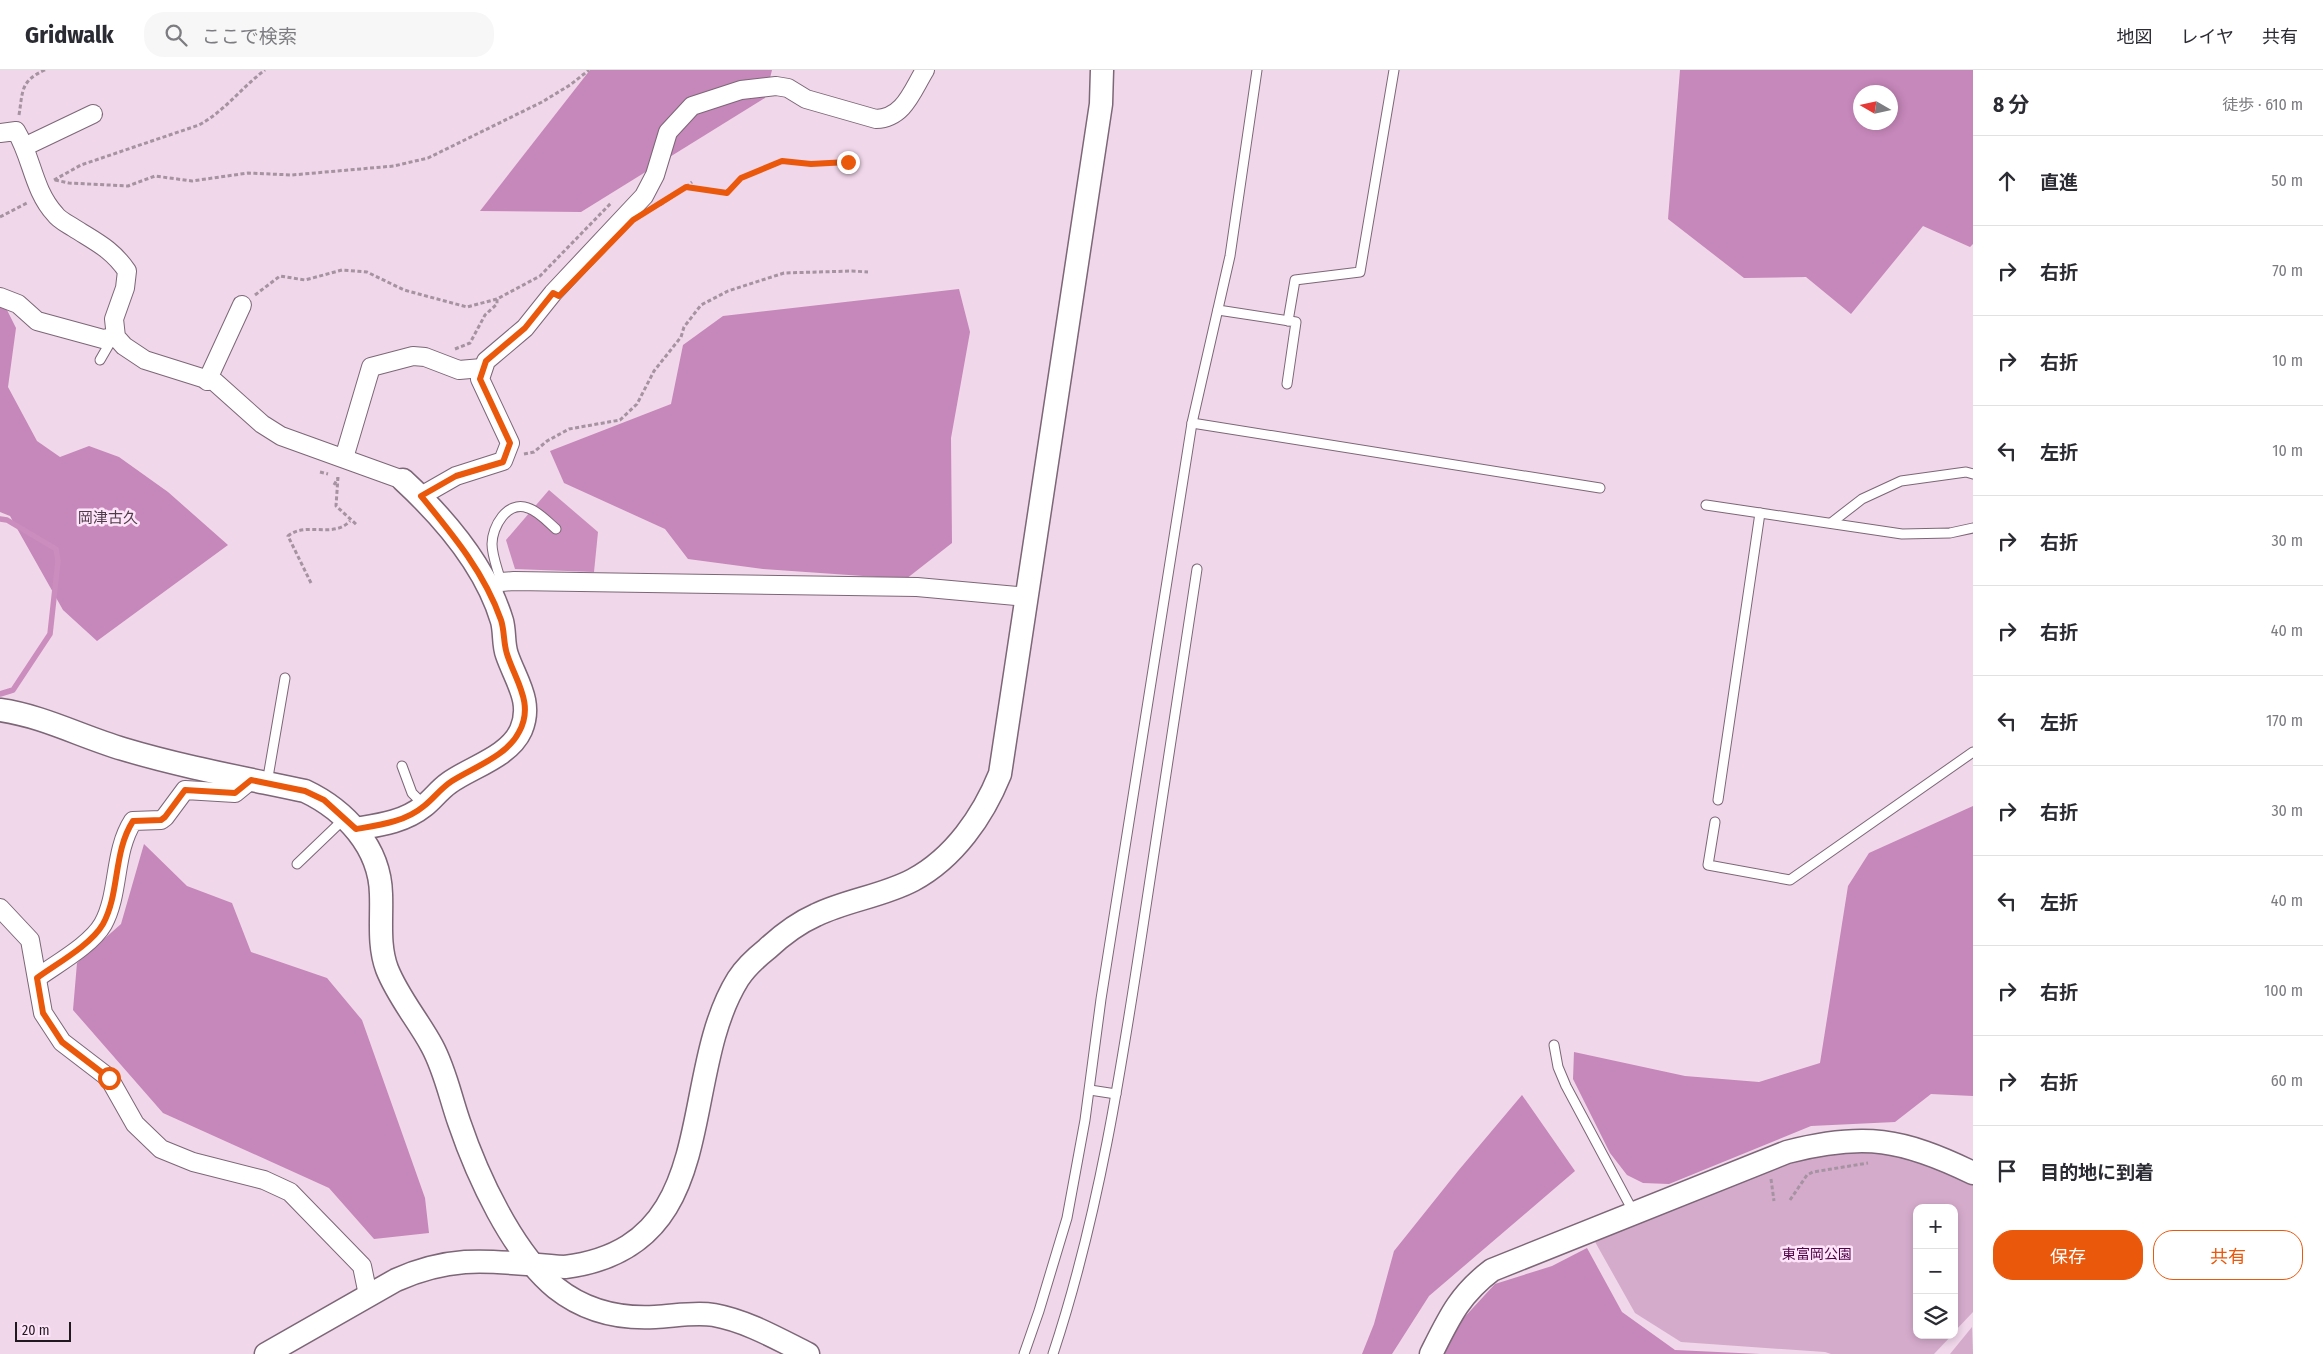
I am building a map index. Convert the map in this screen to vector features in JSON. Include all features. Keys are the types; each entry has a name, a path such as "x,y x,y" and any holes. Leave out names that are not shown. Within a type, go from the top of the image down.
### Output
{"street":[{"path":"421,496 456,476 503,462 510,443 480,379 482,368 486,361 525,328 553,293 644,196 655,175 668,132 692,106 741,90 776,86 788,88 806,100 876,119 886,118 902,108 925,70"},
{"path":"266,1354 368,1295 409,1274 439,1264 462,1260 564,1267 578,1265 606,1256 626,1246 656,1221 676,1189 683,1173 719,1017 740,976 780,937 818,914 913,880 945,856 969,830 985,806 1000,774 1101,104 1102,70"},
{"path":"26,146 93,114"},
{"path":"8,132 26,146"},
{"path":"26,146 26,155 40,192 56,216 115,254 127,272 126,288 114,319 117,338 124,346 145,360 215,382 262,424 281,436 403,480 421,496 495,585 505,650 526,701 521,730 514,741 504,750 450,782 425,806 411,815 392,823 351,824"},
{"path":"0,297 18,304 37,321 103,339 117,338"},
{"path":"207,381 242,305"},
{"path":"344,458 372,367 413,356 425,357 454,369 482,368"},
{"path":"495,585 917,588 1028,597"},
{"path":"0,710 22,713 105,744 152,758 305,791 324,800 351,824 365,840 380,875 382,948 387,969 432,1046 443,1071 459,1123 489,1195 532,1265 555,1287 569,1297 601,1312 628,1317 713,1315 742,1323 808,1354"},
{"path":"37,978 91,939 102,926 108,912 124,834 133,821 161,820 185,790 235,793 259,782"},
{"path":"0,908 30,940 43,1013 62,1042 109,1078 135,1124 162,1149 193,1162 264,1180 290,1192 362,1266 368,1295"},
{"path":"1431,1354 1461,1298 1472,1285 1492,1270 1787,1152 1812,1146 1857,1140 1888,1142 1935,1155 1973,1174"}],"lane":[{"path":"1024,1354 1039,1311 1066,1218 1090,1090 1102,1000 1192,423 1230,256 1257,70"},
{"path":"1288,321 1295,280 1360,272 1394,70"},
{"path":"1218,310 1296,322 1287,384"},
{"path":"100,360 111,341 117,338"},
{"path":"1192,423 1600,488"},
{"path":"1831,524 1862,499 1901,481 1966,472 1973,474"},
{"path":"1706,505 1902,534 1950,534 1973,528"},
{"path":"495,585 492,546 493,532 502,516 518,507 525,506 532,509 556,529"},
{"path":"1718,800 1760,513"},
{"path":"1053,1354 1083,1254 1104,1163 1197,569"},
{"path":"259,782 285,678"},
{"path":"1715,822 1708,865 1790,880 1973,752"},
{"path":"402,766 412,793 425,806"},
{"path":"297,864 351,824"},
{"path":"1554,1045 1558,1067 1566,1086 1634,1213"},
{"path":"1090,1090 1116,1094"}],"path":[{"path":"8,132 24,83 32,76 45,70"},
{"path":"0,217 40,192 54,180 81,165 199,125 214,117 265,70"},
{"path":"54,180 69,183 128,186 155,176 192,181 248,173 292,175 394,166 428,158 542,102 570,85 589,70"},
{"path":"686,187 727,193 741,178 782,161 811,164 848,162"},
{"path":"659,205 692,182"},
{"path":"242,305 280,276 305,280 342,270 367,272 404,290 467,307 497,299 540,276 606,206 618,197"},
{"path":"503,462 534,452 547,441 569,429 620,420 637,404 654,371 682,337 684,327 701,305 728,291 784,273 868,272"},
{"path":"454,369 457,361 450,354 451,350 470,343 485,315 497,304 497,299"},
{"path":"334,485 338,478 336,504 357,525"},
{"path":"311,583 288,536 300,531 336,530 345,526 350,520"},
{"path":"1790,1200 1807,1175 1813,1172 1871,1163"}],"green space":[{"name":"東富岡公園","path":"1851,1151 1899,1154 1973,1182 1973,1312 1958,1328 1958,1204 1913,1204 1913,1339 1948,1339 1934,1354 1831,1354 1825,1352 1681,1342 1635,1313 1594,1240 1783,1163 1814,1155"},
{"path":"1972,1327 1973,1354 1950,1354"}],"shaded area":[{"path":"590,70 772,70 765,98 581,212 480,211"},
{"path":"1680,70 1973,70 1973,244 1970,247 1923,226 1851,314 1806,277 1744,278 1668,219"},
{"path":"959,289 970,332 951,438 952,543 906,579 763,569 688,559 665,529 564,483 550,451 671,404 683,345 723,316"},
{"path":"0,304 5,306 16,328 8,387 37,441 60,457 89,446 119,457 168,492 228,545 97,641 63,610 10,516 0,512"},
{"path":"549,490 598,532 594,572 515,569 506,540"},
{"path":"1973,806 1973,1096 1931,1094 1895,1122 1811,1126 1669,1184 1643,1183 1627,1175 1610,1153 1573,1079 1574,1052 1685,1076 1759,1082 1820,1063 1848,886 1869,853"},
{"path":"144,844 187,886 232,903 251,952 327,978 362,1020 425,1198 429,1233 374,1239 329,1188 163,1113 73,1010 77,963 121,924"},
{"path":"1522,1095 1575,1171 1429,1296 1392,1354 1362,1354 1374,1324 1394,1251"},
{"path":"1587,1248 1622,1312 1675,1350 1760,1354 1444,1354 1460,1322 1495,1284 1552,1266"}],"waterway":[{"path":"0,519 7,520 56,549 58,561 50,634 13,690 0,694"}],"district":[{"name":"岡津古久","path":"108,518"}],"route":[{"path":"109,1078 62,1042 43,1013 37,978 91,939 102,926 108,912 124,834 133,821 161,820 185,790 235,793 251,780 305,791 324,800 356,829 392,823 411,815 425,806 450,782 504,750 514,741 521,730 525,716 526,701 514,676 505,650 502,623 489,589 462,544 421,496 456,476 503,462 510,443 480,379 482,368 486,361 525,328 553,293 559,296 633,220 676,196 686,187 727,193 741,178 782,161 811,164 848,162"}]}
